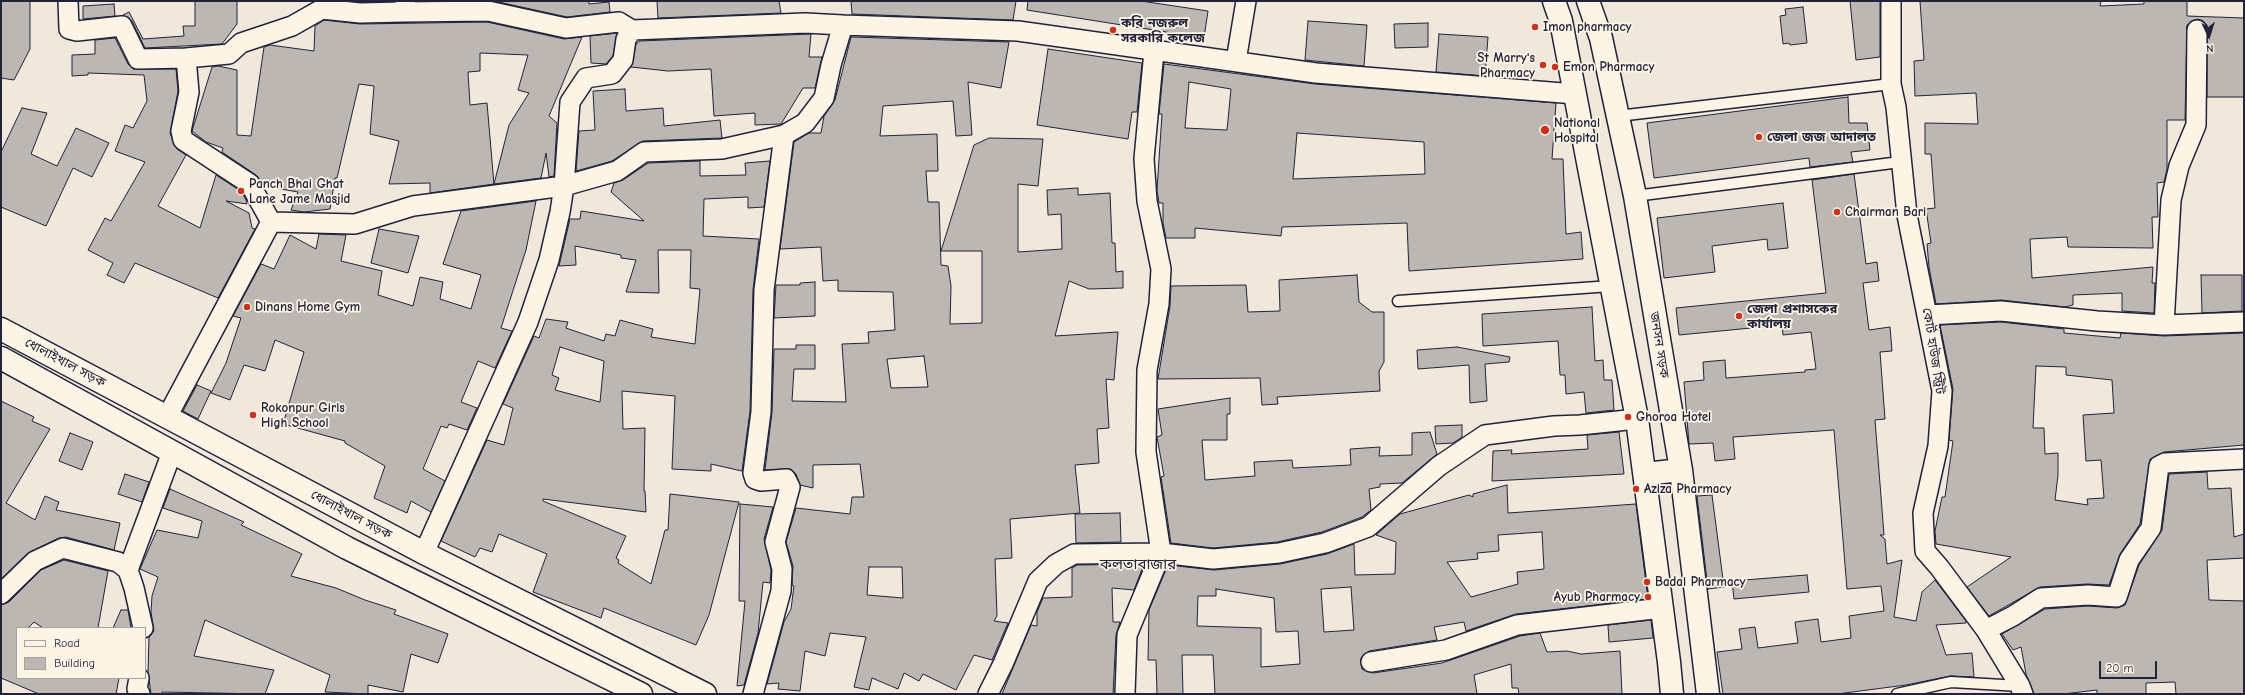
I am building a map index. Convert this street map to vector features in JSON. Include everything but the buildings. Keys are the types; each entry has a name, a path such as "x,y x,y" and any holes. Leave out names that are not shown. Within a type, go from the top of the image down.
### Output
{"main road":[{"path":"1554,1 1561,21 1637,419 1672,694"},
{"name":"জনসন সড়ক","path":"1588,1 1601,38 1634,196 1681,470 1708,694"},
{"name":"ধোলাইখাল সড়ক","path":"1,328 424,553 704,694"},
{"name":"ধোলাইখাল সড়ক","path":"1,358 347,548 641,694"},
{"path":"1645,474 1681,470"}],"street":[{"path":"68,1 69,29 77,31 122,26 138,59 186,58 229,54 241,43 292,26 322,8 360,13 404,6 488,11 566,28 619,22 632,30 791,24 1018,31 1316,73 1575,94"},
{"path":"1236,61 1246,1"},
{"name":"কোর্ট হাউজ স্ট্রিট","path":"1891,1 1891,84 1896,107 1900,162 1907,215 1928,315 1942,392 1938,446 1923,513 1925,551 1939,567 1986,630 2022,690"},
{"path":"271,222 355,224 413,206 564,186 617,171 644,152 722,150 784,135 805,123 824,98 831,65 843,25"},
{"path":"424,553 528,322 549,260 564,186 570,102 586,78 612,74 623,60 626,39 632,30"},
{"path":"2164,325 2171,200 2179,166 2196,125 2197,30"},
{"path":"1125,694 1127,635 1161,553 1146,452 1147,370 1159,304 1162,269 1146,201 1144,159 1154,51"},
{"path":"186,58 190,92 182,131 183,140 250,184 271,222"},
{"path":"753,694 781,591 782,569 775,542 790,487 786,479 761,481 755,479 753,473 761,412 764,290 784,135"},
{"path":"167,417 271,222"},
{"path":"1928,315 2001,311 2097,321 2164,325 2244,322"},
{"path":"988,694 1003,664 1038,581 1056,564 1074,554 1161,553 1213,559 1279,553 1325,543 1368,527 1439,466 1485,435 1554,426 1637,419"},
{"path":"128,570 172,452"},
{"path":"1986,630 2013,616 2041,598 2088,595 2116,597 2129,560 2150,528 2159,466 2165,463 2244,459"},
{"path":"1,594 35,562 63,548 118,562 128,570 134,588 143,627"},
{"path":"1370,662 1446,650 1517,625 1662,608"},
{"path":"138,679 138,689 140,694"}],"lane":[{"path":"1618,116 1891,84"},
{"path":"1634,196 1900,162"},
{"path":"1398,301 1611,286"},
{"path":"1897,694 1951,682 2022,690"}],"place":[{"name":"Imon pharmacy","path":"1535,27"},
{"name":"কবি নজরুল সরকারি কলেজ","path":"1113,30"},
{"name":"St Marry's Pharmacy","path":"1543,65"},
{"name":"Emon Pharmacy","path":"1555,67"},
{"name":"National Hospital","path":"1545,130"},
{"name":"জেলা জজ আদালত","path":"1759,137"},
{"name":"Panch Bhai Ghat Lane Jame Masjid","path":"241,191"},
{"name":"Chairman Bari","path":"1837,212"},
{"name":"Dinans Home Gym","path":"247,307"},
{"name":"জেলা প্রশাসকের কার্যালয়","path":"1739,316"},
{"name":"Rokonpur Girls High School","path":"253,415"},
{"name":"Ghoroa Hotel","path":"1628,417"},
{"name":"Aziza Pharmacy","path":"1636,489"},
{"name":"Badal Pharmacy","path":"1647,582"},
{"name":"Ayub Pharmacy","path":"1648,597"}],"district":[{"name":"কলতাবাজার","path":"1138,565"}]}
